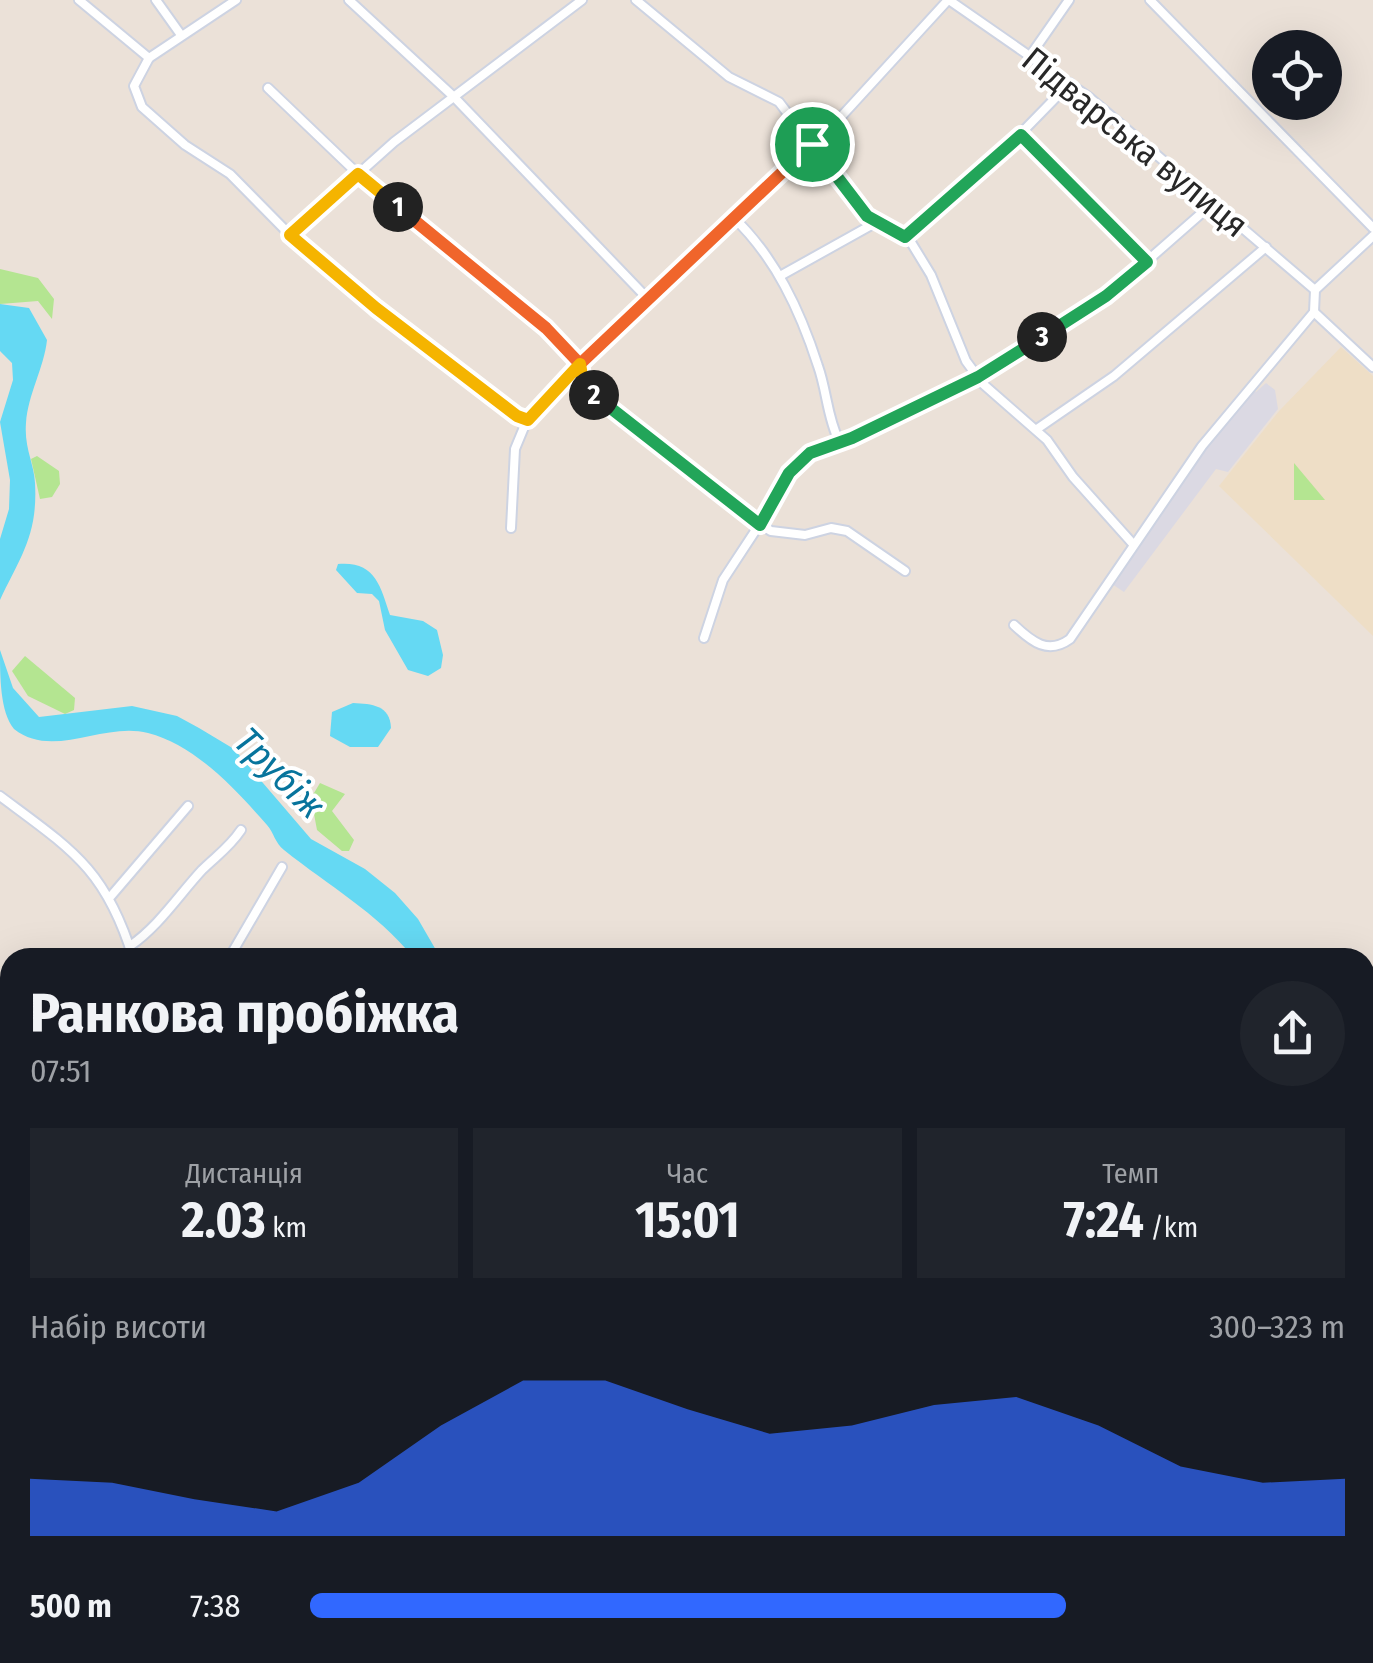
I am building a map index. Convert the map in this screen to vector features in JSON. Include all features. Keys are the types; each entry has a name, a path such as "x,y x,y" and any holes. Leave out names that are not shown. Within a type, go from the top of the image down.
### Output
{"street":[{"path":"80,0 149,58"},
{"path":"156,0 180,35"},
{"path":"236,0 149,58 134,86 142,108 185,145 230,174 290,235 376,308 528,420"},
{"path":"350,0 454,97 648,298"},
{"path":"290,235 358,174 582,0"},
{"path":"636,0 729,77 774,98 812,144 838,184 876,223 905,237 932,275 966,361 994,398 1037,429 1133,544"},
{"path":"511,528 515,448 528,420 648,298 828,131 948,0"},
{"name":"Підварська вулиця","path":"948,0 1070,83 1315,290"},
{"path":"1030,56 1069,0"},
{"path":"1150,0 1373,228"},
{"path":"905,237 1021,135 1070,83"},
{"path":"268,88 358,174 546,328 580,364 584,387 760,525 805,535 830,528 847,531 905,572"},
{"path":"1021,135 1147,262"},
{"path":"704,638 723,580 799,462 978,377 1106,296 1212,204"},
{"path":"733,217 758,242 780,276 818,363 838,442"},
{"path":"780,276 876,223"},
{"path":"1014,625 1044,646 1066,642 1220,422 1314,312 1315,290 1373,236"},
{"path":"1037,429 1114,376 1266,247"},
{"path":"1314,312 1373,368"},
{"path":"0,796 78,856 111,896 130,946 160,920 202,870 222,856 241,830"},
{"path":"111,896 188,806"},
{"path":"234,948 282,867"}],"shaded area":[{"path":"1341,347 1373,376 1373,636 1219,486 1279,411"},
{"path":"1266,383 1275,390 1278,409 1228,472 1216,469 1124,592 1109,582 1202,446 1251,387 1256,392"}],"green space":[{"path":"0,269 38,278 54,299 52,319 38,301 0,304"},
{"path":"37,456 59,471 60,484 52,497 40,499 31,459"},
{"path":"1294,463 1325,500 1294,500"},
{"path":"25,656 75,698 74,710 65,714 28,696 12,671"},
{"path":"320,783 345,794 332,811 354,840 349,851 342,851 317,830 311,798"}],"water":[{"path":"0,304 29,308 47,340 26,423 35,483 34,518 0,600 0,539 9,509 10,480 0,422 13,380 12,363 0,351"},
{"path":"338,564 360,566 368,571 379,585 390,615 423,621 437,630 443,655 441,668 428,676 408,670 385,630 379,601 372,594 357,593 336,570"},
{"path":"0,650 13,688 39,717 132,706 177,716 234,749 311,839 365,869 395,893 418,919 435,948 405,948 368,913 284,850 229,784 183,748 148,733 131,731 62,741 29,738 9,722"},
{"path":"353,703 384,710 390,720 391,728 378,747 350,747 330,736 332,712"}],"route":[{"path":"812,144 580,364 546,328 358,174 290,235 376,308 521,418 528,420 580,364 584,387 760,525 789,473 810,453 852,438 978,377 1106,296 1147,262 1021,135 905,237 867,216 838,184 812,144"}],"water label":[{"name":"Трубіж","path":"280,773"}]}
